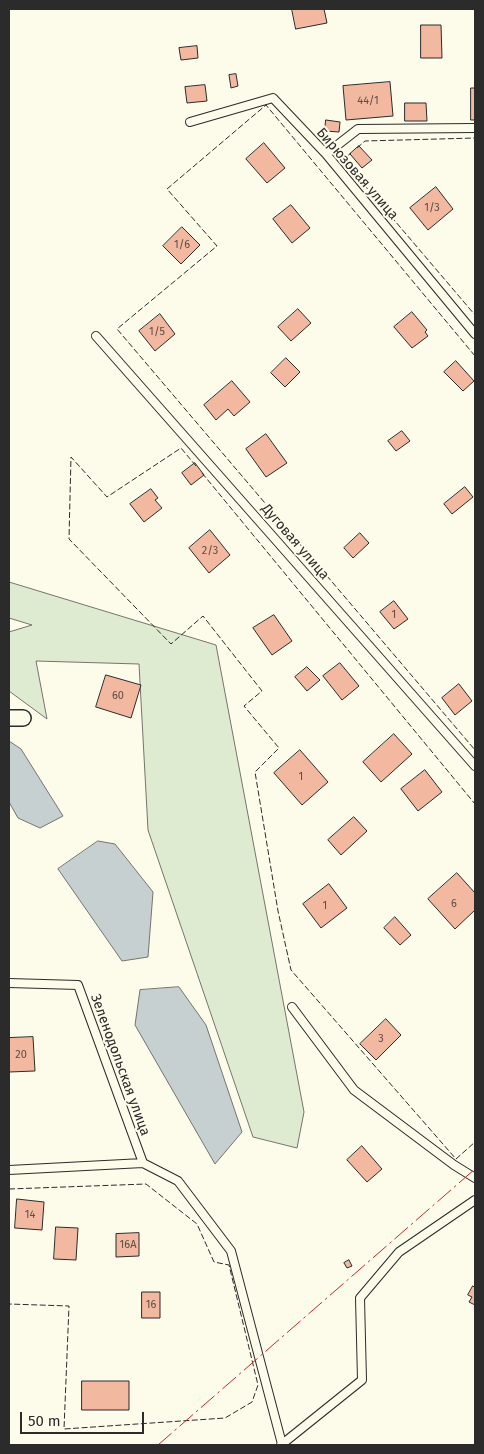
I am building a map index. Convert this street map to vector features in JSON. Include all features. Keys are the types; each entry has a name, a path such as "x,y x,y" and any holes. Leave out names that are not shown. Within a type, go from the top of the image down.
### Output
{"lane":[{"name":"Бирюзовая улица","path":"190,122 273,98 326,154 475,334"},
{"path":"326,154 358,129 475,128"},
{"name":"Дуговая улица","path":"96,336 475,766"},
{"name":"Зеленодольская улица","path":"9,983 78,985 143,1163"},
{"path":"292,1007 354,1090 454,1165 475,1178"},
{"path":"9,1170 143,1163 178,1181 231,1250 281,1445 362,1380 360,1298 399,1252 475,1200"}],"green space":[{"path":"9,582 216,645 304,1112 297,1148 253,1137 148,830 139,664 36,661 47,719 9,691 9,632 32,625 9,618"}],"shaded area":[{"path":"9,741 21,749 63,816 40,828 18,818 9,802"},
{"path":"98,841 115,844 153,892 148,957 122,961 58,869"},
{"path":"179,987 206,1025 242,1132 215,1164 135,1025 140,990"}],"building":[{"path":"292,9 324,9 327,23 296,29"},
{"path":"421,25 441,25 442,58 421,58"},
{"path":"197,46 198,58 181,60 179,48"},
{"path":"236,74 238,86 231,88 229,75"},
{"path":"390,82 393,116 346,120 343,86"},
{"path":"205,85 207,101 187,103 185,87"},
{"path":"471,88 475,88 475,120 471,120"},
{"path":"405,103 426,103 427,121 405,121"},
{"path":"326,120 340,122 339,132 325,131"},
{"path":"264,143 285,168 267,183 246,159"},
{"path":"359,146 372,160 362,168 350,154"},
{"path":"436,187 453,209 428,230 410,208"},
{"path":"291,205 310,228 292,243 273,219"},
{"path":"182,227 200,245 181,264 163,246"},
{"path":"298,309 311,323 291,341 278,327"},
{"path":"412,312 427,330 425,332 428,336 412,348 394,327"},
{"path":"160,314 175,334 155,351 139,331"},
{"path":"286,358 300,372 285,387 271,373"},
{"path":"456,361 474,381 463,391 444,372"},
{"path":"232,381 250,402 234,416 228,409 216,420 204,405"},
{"path":"402,431 410,441 396,451 388,441"},
{"path":"266,434 287,463 266,477 246,449"},
{"path":"195,463 204,475 191,485 182,473"},
{"path":"465,487 473,497 452,514 444,504"},
{"path":"151,489 158,498 155,500 162,508 144,522 130,504"},
{"path":"210,530 230,555 209,573 189,548"},
{"path":"360,533 369,543 353,558 344,548"},
{"path":"394,601 408,619 394,629 380,612"},
{"path":"274,615 292,641 272,655 253,628"},
{"path":"340,663 359,686 342,700 323,676"},
{"path":"307,667 320,680 307,691 295,677"},
{"path":"106,675 141,685 131,718 96,707"},
{"path":"459,684 472,701 455,715 442,698"},
{"path":"394,734 412,754 381,782 363,762"},
{"path":"300,750 328,782 302,805 274,773"},
{"path":"425,770 442,792 418,811 401,789"},
{"path":"354,817 367,831 341,855 328,840"},
{"path":"457,873 475,893 475,910 455,929 428,899"},
{"path":"329,884 347,908 321,928 303,904"},
{"path":"395,917 411,935 400,945 384,928"},
{"path":"386,1019 401,1035 376,1060 360,1044"},
{"path":"33,1037 35,1071 9,1072 9,1038"},
{"path":"362,1146 382,1169 367,1182 347,1160"},
{"path":"17,1199 44,1202 42,1230 15,1228"},
{"path":"56,1227 78,1228 76,1260 54,1259"},
{"path":"139,1233 139,1256 116,1257 116,1234"},
{"path":"349,1260 352,1266 347,1268 344,1263"},
{"path":"473,1286 475,1288 475,1305 469,1302 472,1297 468,1295"},
{"path":"142,1292 160,1292 160,1318 142,1318"},
{"path":"82,1381 129,1381 129,1410 82,1410"}],"fence":[{"path":"475,356 266,105 167,189 217,246 117,329 475,750"},
{"path":"357,148 365,141 475,138"},
{"path":"351,153 343,160 475,315"},
{"path":"196,466 181,448 107,497 71,457 69,539 171,644 203,616 262,691 244,706 279,748 255,772 278,911 291,970 456,1159 475,1142"},
{"path":"202,473 475,804"},
{"path":"9,1189 146,1184 197,1224 214,1262 229,1265 258,1385 252,1402 225,1418 64,1429 69,1306 9,1304"}],"power":[{"path":"158,1445 475,1169"}]}
